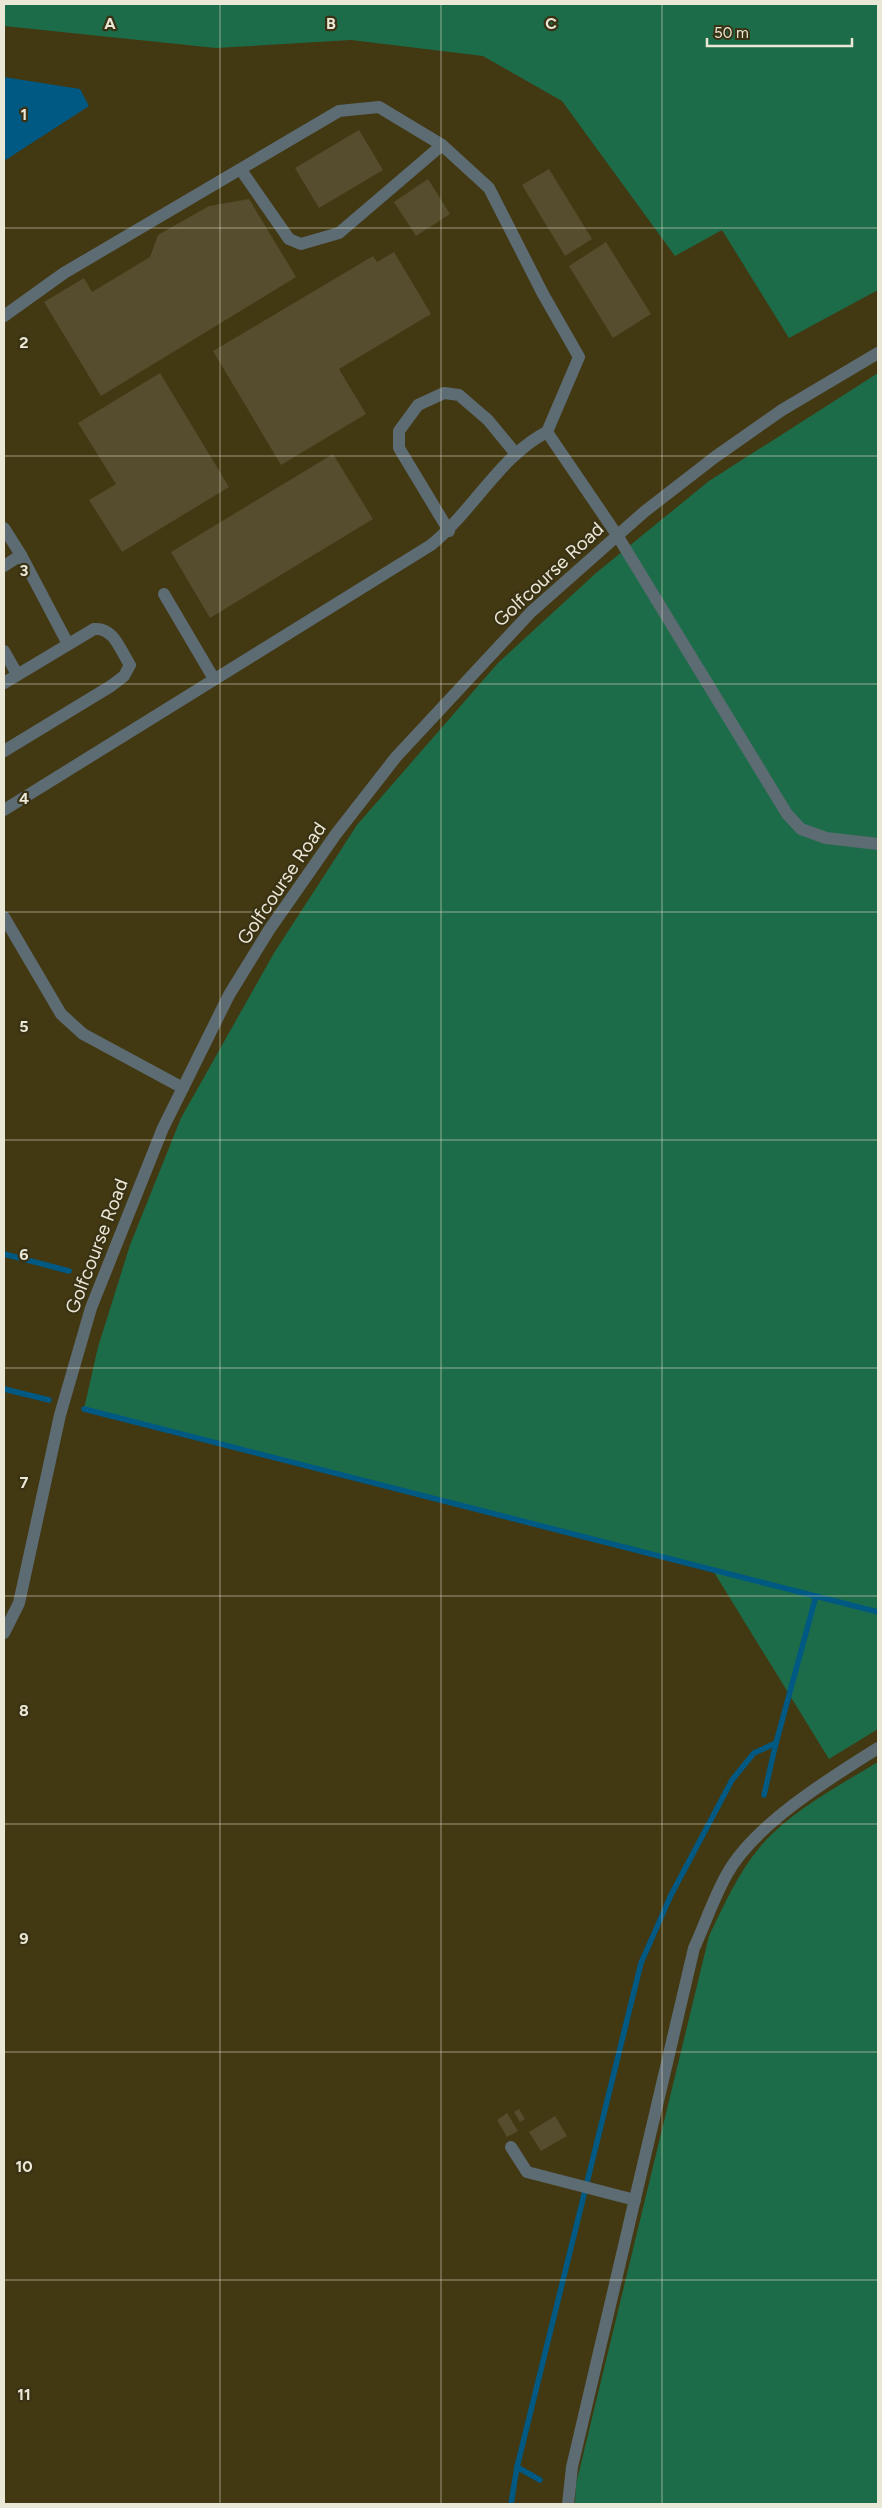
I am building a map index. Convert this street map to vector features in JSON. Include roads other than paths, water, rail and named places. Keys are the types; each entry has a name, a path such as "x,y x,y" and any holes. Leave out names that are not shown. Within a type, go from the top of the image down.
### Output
{"street":[{"path":"4,316 64,273 339,111 379,107 442,145 489,188 543,294 579,357 547,432 516,454 449,531 430,545 4,810"},
{"path":"241,170 289,238 301,244 339,232 442,145"},
{"name":"Golfcourse Road","path":"4,1632 19,1603 60,1416 91,1308 163,1128 230,996 269,930 336,834 390,765 531,612 617,535 715,457 782,410 878,353"},
{"path":"449,531 399,448 399,431 418,405 444,393 460,395 488,420 516,454"},
{"path":"547,432 617,535 787,814 801,829 826,838 878,844"},
{"path":"4,528 68,644"},
{"path":"4,566 21,556"},
{"path":"164,594 214,679"},
{"path":"4,683 94,629 104,628 110,632 130,665 124,676 112,686 4,751"},
{"path":"4,651 17,674"},
{"path":"4,917 61,1014 70,1025 83,1034 183,1088"},
{"path":"568,2504 572,2467 694,1948 727,1873 761,1831 843,1770 878,1748"},
{"path":"511,2148 527,2172 635,2200"}],"water":[{"path":"4,77 80,89 89,106 4,161"}],"waterway":[{"path":"4,1254 69,1271"},
{"path":"4,1389 49,1400"},
{"path":"84,1409 878,1612"},
{"path":"511,2504 517,2467 641,1963 671,1895 732,1780 754,1753 776,1743 816,1596"},
{"path":"764,1795 776,1743"},
{"path":"517,2467 540,2480"}]}
